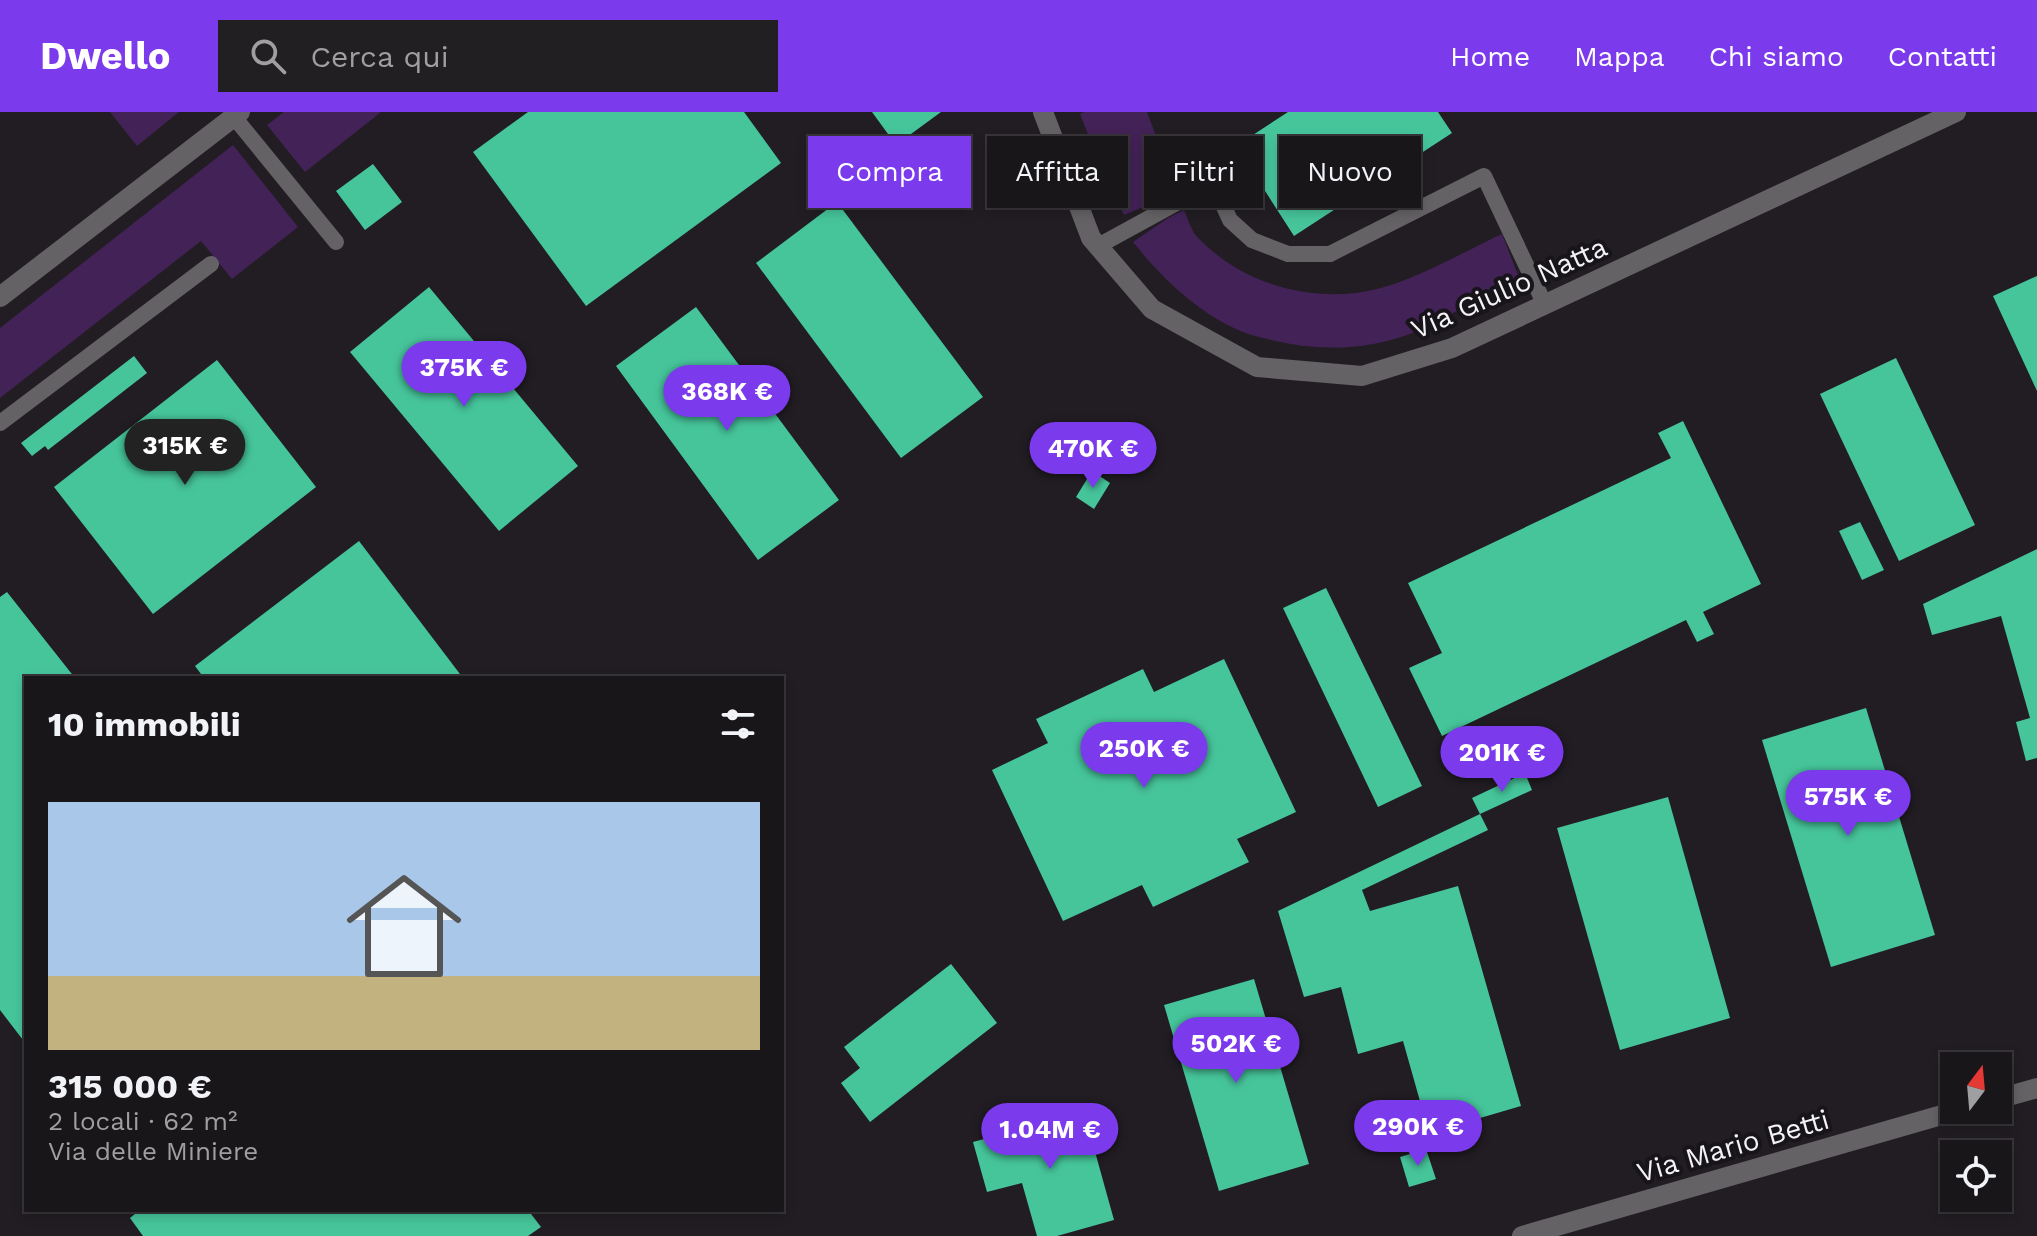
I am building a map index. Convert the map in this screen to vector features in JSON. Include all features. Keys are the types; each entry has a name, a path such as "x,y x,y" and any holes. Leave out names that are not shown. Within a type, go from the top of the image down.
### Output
{"street":[{"name":"Via Giulio Natta","path":"1046,113 1091,238 1152,309 1257,367 1362,376 1452,348 1956,112"},
{"path":"0,297 237,114"},
{"path":"2012,1095 2037,1088"},
{"name":"Via Mario Betti","path":"1522,1236 1940,1115"}],"lane":[{"path":"237,114 336,242"},
{"path":"1098,246 1213,183 1230,220 1252,240 1288,254 1330,254 1484,176 1545,305"},
{"path":"0,423 211,264"}],"shaded area":[{"path":"110,112 179,112 137,146"},
{"path":"284,112 380,113 305,172 267,125"},
{"path":"1147,112 1156,136 1144,136 1144,206 1124,215 1120,208 1128,208 1128,136 1089,136 1080,114"},
{"path":"233,145 298,227 232,279 201,241 0,398 0,328"},
{"path":"1184,210 1194,233 1216,254 1251,276 1290,289 1332,294 1389,286 1502,234 1520,280 1425,328 1393,340 1340,348 1271,340 1240,331 1207,312 1167,280 1133,242"}],"building":[{"path":"528,112 744,112 781,163 586,306 473,152"},
{"path":"872,112 941,112 908,136 889,136"},
{"path":"1288,112 1438,112 1452,133 1421,153 1421,136 1279,136 1279,208 1337,208 1294,236 1263,188 1263,136 1251,136"},
{"path":"373,164 402,202 365,230 336,191"},
{"path":"829,208 841,208 983,397 901,458 756,263"},
{"path":"2037,276 2037,391 1993,296"},
{"path":"429,287 578,466 499,531 350,352"},
{"path":"696,307 839,500 758,560 616,366"},
{"path":"134,356 147,373 48,450 45,446 32,456 21,443"},
{"path":"1896,358 1975,525 1899,561 1820,394"},
{"path":"217,360 316,487 153,614 54,487"},
{"path":"1683,421 1761,584 1703,612 1714,634 1697,642 1686,620 1442,736 1409,668 1442,653 1408,583 1671,458 1658,433"},
{"path":"1092,471 1110,483 1094,509 1076,497"},
{"path":"1860,522 1884,570 1862,580 1839,531"},
{"path":"359,541 461,676 202,676 195,666"},
{"path":"2037,549 2037,758 2026,761 2016,722 2030,718 2001,616 1932,635 1923,604"},
{"path":"1326,588 1422,786 1378,807 1283,608"},
{"path":"7,592 73,676 24,676 23,1040 0,1010 0,597"},
{"path":"1224,659 1296,812 1237,839 1249,862 1153,907 1142,885 1063,921 992,770 1048,743 1036,719 1143,669 1154,692"},
{"path":"1866,708 1935,935 1831,967 1762,740"},
{"path":"1525,773 1532,790 1480,814 1472,798"},
{"path":"1668,797 1730,1018 1620,1050 1557,828"},
{"path":"1480,814 1488,830 1362,890 1370,911 1458,886 1521,1106 1429,1133 1403,1041 1358,1054 1341,987 1304,997 1278,911"},
{"path":"951,964 997,1023 870,1122 841,1083 860,1068 844,1047"},
{"path":"1254,979 1309,1164 1219,1191 1164,1005"},
{"path":"1082,1105 1114,1220 1057,1236 1037,1236 1022,1183 987,1192 973,1142 1006,1133 1004,1127"},
{"path":"1426,1149 1436,1179 1409,1187 1400,1157"},
{"path":"138,1212 530,1212 541,1227 528,1236 143,1236 130,1218"}]}
